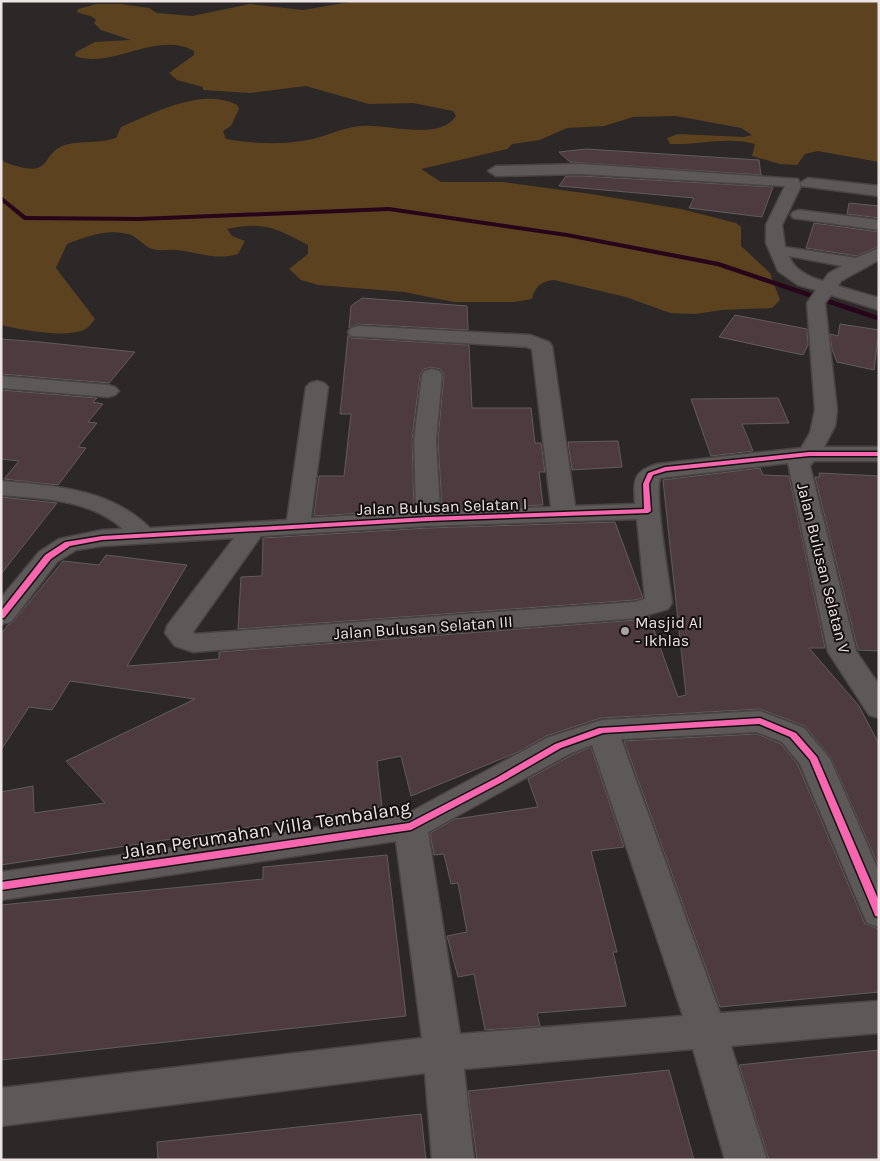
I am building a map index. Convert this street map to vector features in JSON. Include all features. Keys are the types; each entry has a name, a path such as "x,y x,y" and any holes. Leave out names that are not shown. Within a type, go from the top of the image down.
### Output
{"street":[{"path":"496,171 582,169 679,181 792,182 793,186 774,225 774,243 784,267 821,295 879,304"},
{"path":"808,183 879,191"},
{"path":"799,215 879,225"},
{"path":"788,251 859,264"},
{"path":"809,454 826,428 821,295 835,276 879,253"},
{"path":"358,332 530,341 542,346 564,514"},
{"path":"428,519 425,440 432,375"},
{"path":"1,382 108,391"},
{"path":"298,526 317,386"},
{"path":"648,511 646,484 650,474 666,469 809,454 879,454"},
{"name":"Jalan Bulusan Selatan V","path":"809,454 798,465 842,652 879,708"},
{"path":"1,488 67,494 102,505 122,516 144,536"},
{"name":"Jalan Bulusan Selatan I","path":"1,616 13,585 48,557 68,544 102,538 428,519 648,511"},
{"name":"Jalan Bulusan Selatan III","path":"254,529 182,626 179,633 185,640 193,642 606,614 637,610 660,603 648,511"},
{"name":"Jalan Perumahan Villa Tembalang","path":"1,886 411,826 499,780 558,746 602,730 760,721 793,735 814,759 879,913"},
{"path":"602,730 707,1030 746,1160"},
{"path":"411,826 443,1053 453,1160"},
{"path":"1,1107 443,1053 879,1017"}],"shaded area":[{"path":"356,1 879,1 879,162 818,151 805,154 797,165 780,164 752,156 755,144 744,142 723,141 670,144 667,138 678,134 744,137 752,135 741,128 676,116 633,117 604,126 567,128 540,140 512,144 507,149 421,169 441,182 503,182 591,194 681,209 736,223 741,227 741,246 770,273 780,300 772,308 722,310 695,314 670,313 626,297 554,280 540,285 532,299 514,302 454,302 404,292 318,285 301,280 289,269 308,254 308,245 278,230 251,226 227,229 232,236 245,241 238,254 222,257 177,250 156,250 147,247 131,235 115,232 90,236 67,244 56,268 95,319 93,322 84,330 66,333 31,331 1,325 1,160 20,167 37,168 46,162 58,148 65,145 116,138 121,127 163,109 193,100 223,100 237,105 239,109 231,126 223,131 226,139 258,143 302,141 361,126 425,130 448,124 456,116 453,111 413,103 369,104 306,86 250,93 203,90 203,87 177,80 169,73 194,55 194,51 180,46 150,47 104,58 89,59 75,56 76,52 95,42 131,40 101,30 94,23 96,20 94,18 77,12 78,9 97,4 120,4 149,8 157,13 192,16 250,4 303,10"}],"building":[{"path":"586,149 759,160 761,175 570,162 559,152"},
{"path":"566,176 773,187 762,217 689,208 694,198 559,186"},
{"path":"849,203 879,206 879,218 847,214"},
{"path":"814,223 879,232 879,246 857,256 806,248"},
{"path":"362,298 467,306 468,330 358,324 349,328 351,306"},
{"path":"735,315 807,329 808,345 803,355 719,337"},
{"path":"840,324 879,330 874,370 837,362 832,349 830,334 838,336"},
{"path":"348,335 351,338 469,345 472,408 531,408 535,443 541,443 545,472 539,472 543,505 442,509 438,440 444,375 440,369 431,367 424,369 420,375 412,440 414,510 314,516 319,476 344,476 351,414 340,414"},
{"path":"1,339 135,352 109,383 1,374"},
{"path":"1,390 97,398 93,402 103,404 88,422 97,423 78,447 86,448 58,485 4,479 19,461 1,459"},
{"path":"778,398 789,423 742,424 753,451 711,456 691,399"},
{"path":"618,441 622,467 572,470 568,442"},
{"path":"760,468 763,475 789,476 825,648 809,648 859,706 879,744 879,867 831,758 805,726 760,709 601,718 546,736 518,752 411,796 401,756 377,761 382,807 1,865 1,792 33,786 34,813 105,803 66,761 195,699 70,681 52,710 29,707 1,750 1,634 63,561 99,565 106,555 187,565 127,666 219,659 219,652 637,620 649,616 678,697 686,695 663,480"},
{"path":"819,473 879,476 879,651 858,650 815,477 820,477"},
{"path":"1,497 57,503 1,574"},
{"path":"615,522 643,598 238,629 241,577 262,576 263,538 428,528"},
{"path":"757,734 781,744 798,765 865,924 879,929 879,992 720,1007 624,741"},
{"path":"591,747 624,847 591,851 617,952 613,952 626,1006 537,1013 540,1026 485,1030 474,974 458,977 447,936 467,932 458,883 451,884 444,854 434,855 430,833 455,819 538,807 528,779"},
{"path":"387,855 406,1016 1,1060 1,905 263,879 263,867"},
{"path":"879,1050 879,1160 769,1160 739,1065"},
{"path":"669,1070 694,1160 477,1160 468,1091"},
{"path":"421,1114 426,1160 158,1160 157,1142"}],"waterway":[{"path":"1,198 24,218 139,219 389,209 567,235 719,264 879,319"}],"cycle path":[{"path":"1,616 48,557 68,544 102,538 428,519 648,511 646,484 650,474 665,469 809,454 879,454"},
{"path":"1,886 411,826 499,780 558,746 602,730 760,721 793,735 814,759 879,913"}],"place":[{"name":"Masjid Al - Ikhlas","path":"625,631"}]}
